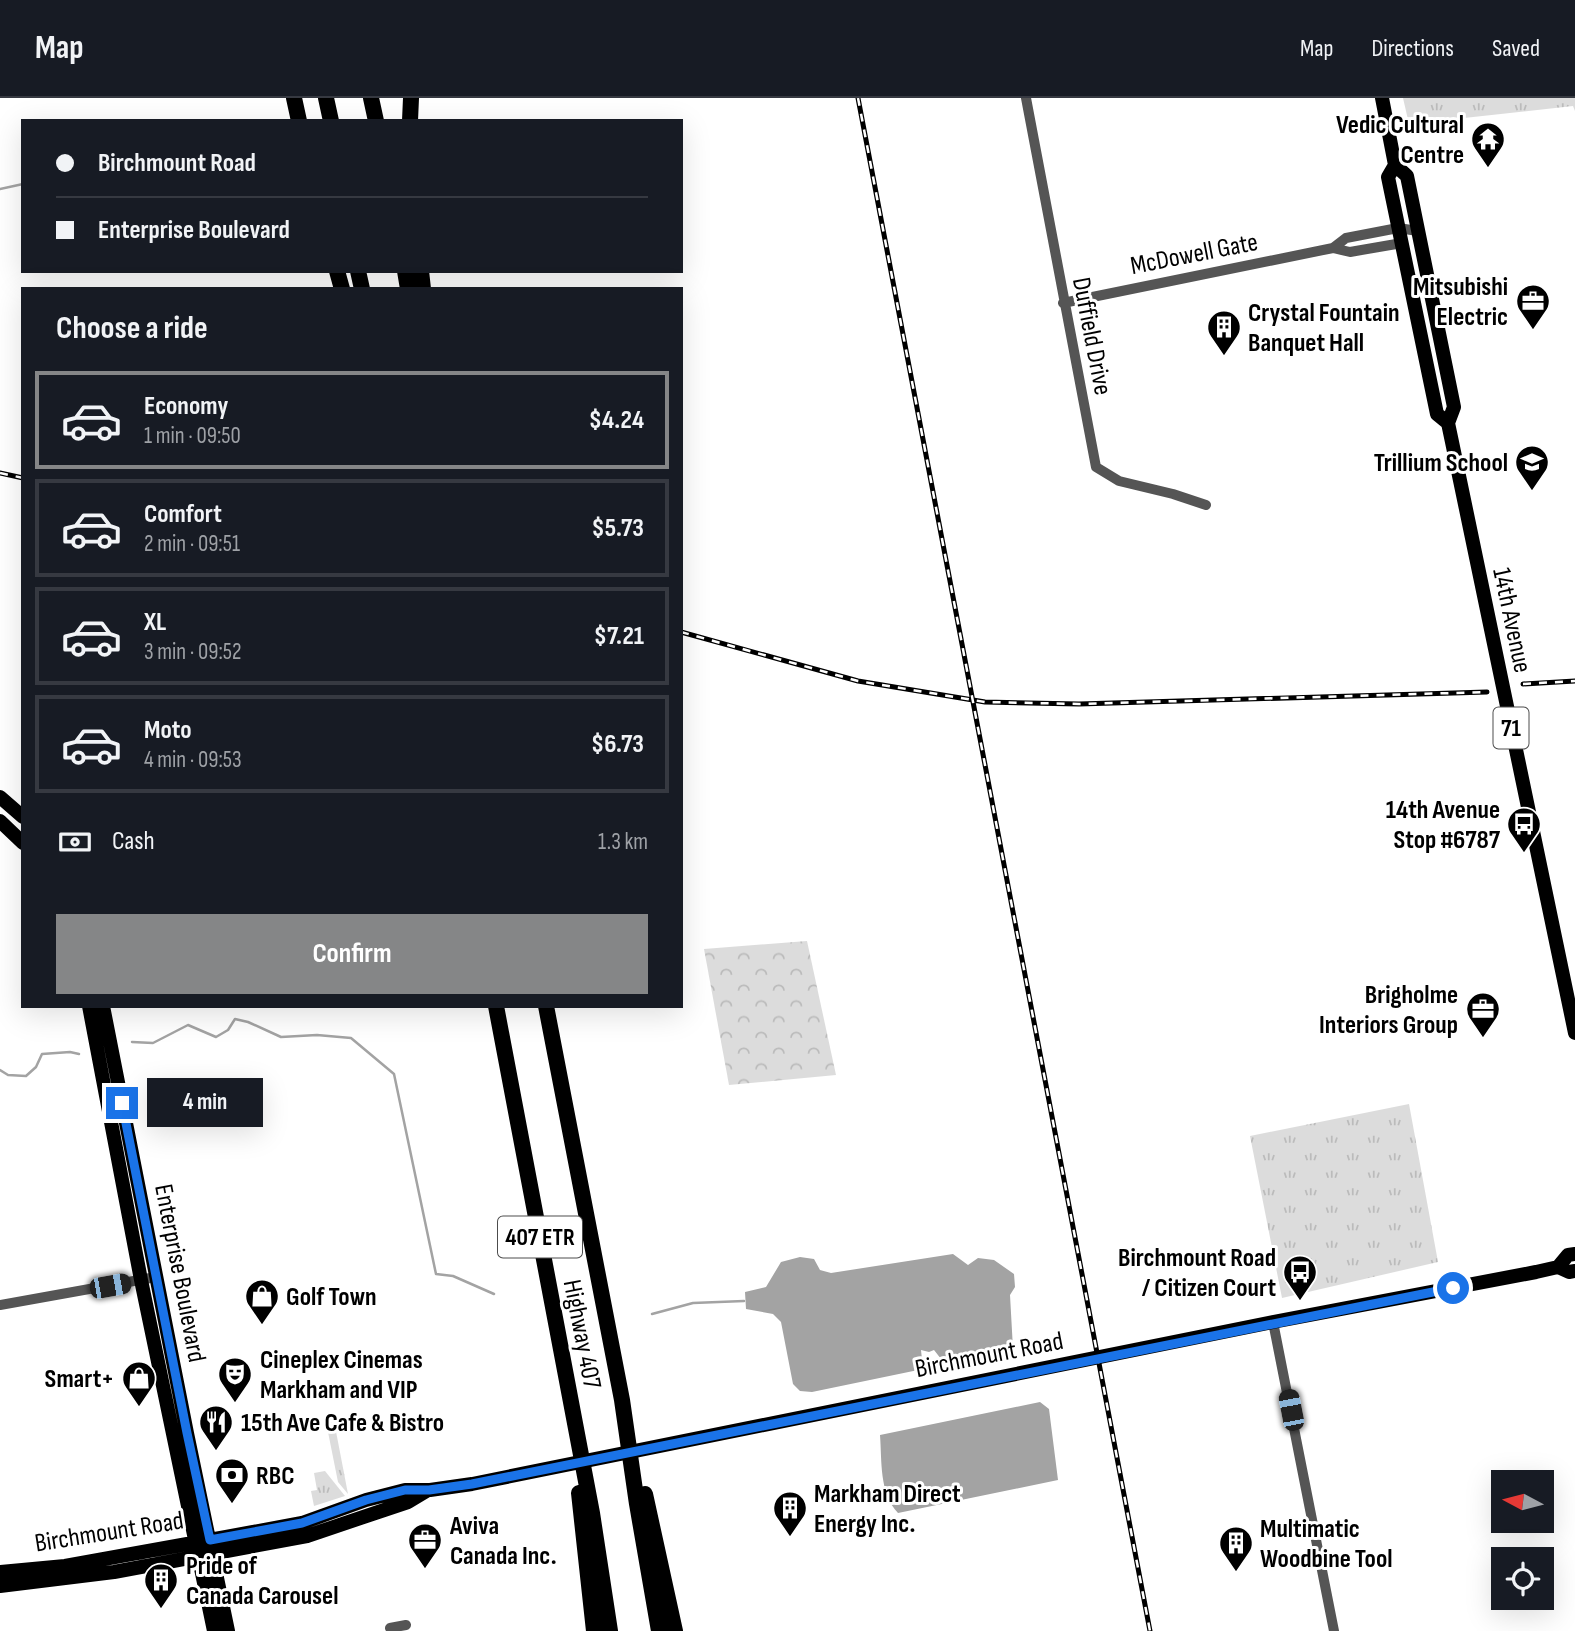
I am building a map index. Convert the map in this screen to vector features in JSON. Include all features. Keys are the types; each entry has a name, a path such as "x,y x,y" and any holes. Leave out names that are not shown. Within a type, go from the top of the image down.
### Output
{"highway":[{"path":"294,98 299,119"},
{"path":"326,98 331,119"},
{"path":"371,98 376,119"},
{"path":"410,119 411,98"},
{"name":"Highway 407","path":"496,1008 572,1407 587,1514 610,1631"},
{"name":"Highway 407","path":"546,1008 642,1504 659,1631"},
{"path":"642,1504 675,1631"},
{"path":"587,1514 594,1631"}],"main road":[{"name":"14th Avenue","path":"1382,98 1395,165 1407,176 1454,407 1448,423 1575,1033"},
{"name":"14th Avenue","path":"1395,165 1388,177 1398,228 1437,414 1448,423"},
{"path":"0,797 21,815"},
{"path":"0,821 21,841"},
{"name":"Enterprise Boulevard","path":"89,1008 206,1556 228,1631"},
{"name":"Enterprise Boulevard","path":"103,1008 149,1278"},
{"name":"Birchmount Road","path":"1558,1267 1568,1255 1575,1254"},
{"name":"Birchmount Road","path":"0,1572 65,1566 302,1523 366,1500 405,1490 429,1490 480,1482 1558,1267 1569,1272 1575,1271"},
{"name":"Birchmount Road","path":"0,1586 86,1576 307,1536 408,1502 429,1490"},
{"name":"Enterprise Boulevard","path":"206,1556 214,1631"}],"street":[{"name":"Duffield Drive","path":"1026,98 1096,467 1119,481 1206,505"},
{"name":"McDowell Gate","path":"1333,248 1346,238 1398,228 1418,231"},
{"name":"McDowell Gate","path":"1063,303 1333,248 1350,252 1402,243"},
{"path":"0,1305 149,1278"},
{"path":"1273,1322 1334,1631"},
{"path":"390,1628 407,1625"}],"green space":[{"path":"1403,98 1575,98 1575,111 1573,106 1409,124"},
{"path":"807,941 836,1075 729,1085 704,949"},
{"path":"1409,1104 1438,1262 1282,1298 1250,1136"},
{"path":"334,1421 348,1494 338,1482 326,1422"},
{"path":"325,1471 345,1496 314,1506 311,1491 317,1490 314,1473"}],"shaded area":[{"path":"953,1254 968,1265 978,1258 994,1260 1014,1274 1015,1287 1010,1295 1013,1349 945,1364 934,1350 921,1350 923,1369 812,1392 800,1391 793,1384 781,1322 773,1314 746,1309 745,1292 766,1287 781,1262 800,1257 814,1259 820,1270 831,1273"},
{"path":"1040,1402 1049,1409 1058,1480 898,1513 892,1505 884,1486 880,1435"}],"waterway":[{"path":"0,189 21,184"},
{"path":"132,1042 153,1043 188,1025 216,1037 228,1030 235,1019 281,1037 317,1035 351,1038 394,1074 436,1274 453,1276 494,1294"},
{"path":"0,1070 8,1075 26,1076 36,1067 42,1054 79,1054"},
{"path":"652,1314 693,1303 744,1301"}],"railway":[{"path":"858,98 1150,1631"},
{"path":"0,473 21,478"},
{"path":"683,633 858,681 985,702 1079,704 1487,692"},
{"path":"1523,684 1575,681"}],"place":[{"name":"Vedic Cultural Centre","path":"1488,169"},
{"name":"Mitsubishi Electric","path":"1533,331"},
{"name":"Crystal Fountain Banquet Hall","path":"1224,357"},
{"name":"Trillium School","path":"1532,492"},
{"name":"14th Avenue Stop #6787","path":"1524,854"},
{"name":"Brigholme Interiors Group","path":"1483,1039"},
{"name":"Birchmount Road / Citizen Court","path":"1300,1302"},
{"name":"Golf Town","path":"262,1326"},
{"name":"Cineplex Cinemas Markham and VIP","path":"235,1404"},
{"name":"Smart+","path":"139,1408"},
{"name":"15th Ave Cafe & Bistro","path":"216,1452"},
{"name":"RBC","path":"232,1505"},
{"name":"Markham Direct Energy Inc.","path":"790,1538"},
{"name":"Aviva Canada Inc.","path":"425,1570"},
{"name":"Multimatic Woodbine Tool","path":"1236,1573"},
{"name":"Pride of Canada Carousel","path":"161,1610"}],"route":[{"path":"122,1103 210,1540 302,1523 366,1500 405,1490 429,1490 472,1484 1453,1288"}]}
